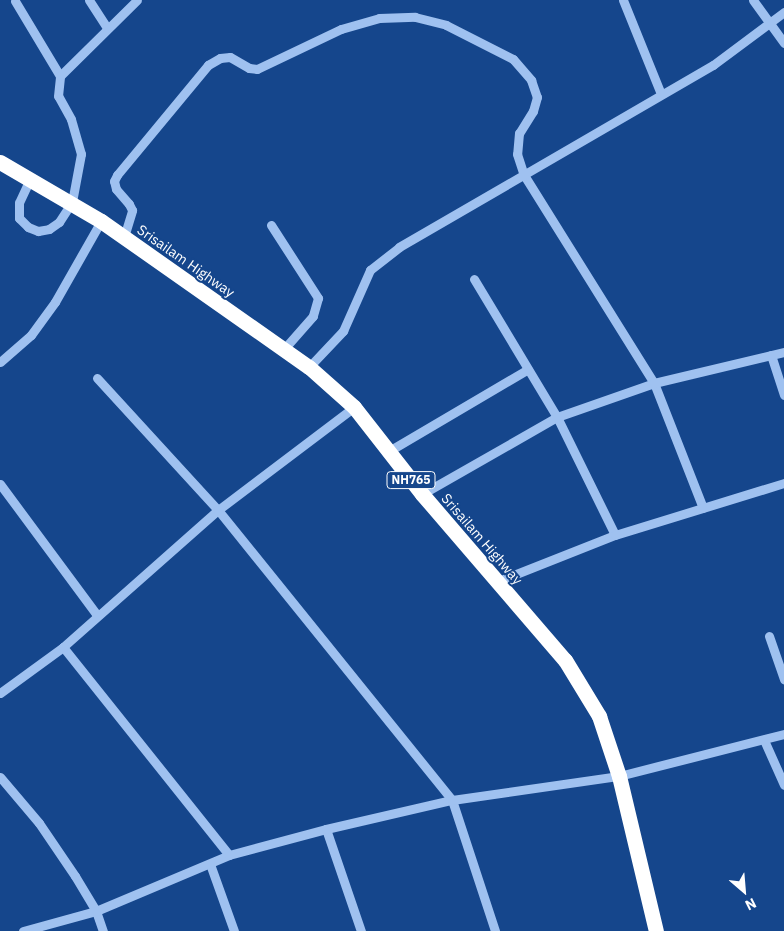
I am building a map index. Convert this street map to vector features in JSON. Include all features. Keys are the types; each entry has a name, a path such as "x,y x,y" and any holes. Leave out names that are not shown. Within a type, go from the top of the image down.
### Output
{"highway":[{"name":"Srisailam Highway","path":"0,162 72,202 101,221 309,367 354,407 422,494 565,660 599,716 619,776 656,931"}],"street":[{"path":"15,0 60,76 58,96 72,119 81,154 72,202 59,222 49,229 38,231 28,227 19,218 19,203 30,179"},
{"path":"88,0 107,28"},
{"path":"60,76 137,0"},
{"path":"623,0 661,94"},
{"path":"753,0 772,23 784,43"},
{"path":"309,367 343,331 370,270 399,247 713,65 772,23 784,12"},
{"path":"124,238 132,210 116,189 114,181 208,65 220,58 230,57 249,68 257,69 341,29 379,18 415,16 446,25 513,59 531,80 537,97 533,111 519,133 517,154 524,175 654,383 703,508"},
{"path":"0,362 31,335 56,302 101,221"},
{"path":"271,226 318,298 313,316 284,350"},
{"path":"474,279 556,417 615,535"},
{"path":"422,494 556,417 654,383 784,352"},
{"path":"771,355 784,395"},
{"path":"389,451 528,369"},
{"path":"97,378 218,510 452,800 495,931"},
{"path":"0,693 63,647 218,510 354,407"},
{"path":"496,582 615,535 784,483"},
{"path":"0,484 98,615"},
{"path":"769,636 784,679"},
{"path":"63,647 229,855"},
{"path":"23,931 96,911 229,855 326,829 452,800 619,776 784,734"},
{"path":"764,740 784,785"},
{"path":"0,777 39,823 96,911 103,931"},
{"path":"326,829 361,931"},
{"path":"210,864 234,931"}]}
